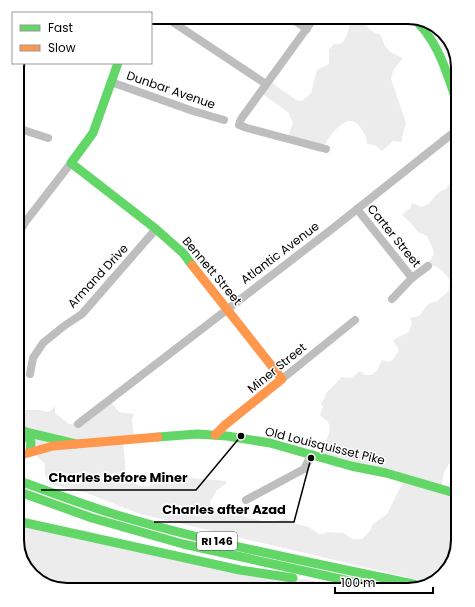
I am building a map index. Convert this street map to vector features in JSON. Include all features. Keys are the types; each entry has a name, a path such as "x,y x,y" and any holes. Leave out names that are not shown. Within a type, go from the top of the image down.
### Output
{"main road":[{"path":"422,26 427,31 441,56 451,85"},
{"path":"71,163 93,133 118,64"},
{"name":"Bennett Street","path":"71,163 156,229 183,254 282,379"},
{"name":"Miner Street","path":"215,435 225,425 282,379"},
{"path":"24,432 76,444"},
{"name":"Old Louisquisset Pike","path":"24,454 53,446 197,434 215,435 270,443 351,466 386,473 451,492"},
{"path":"24,435 31,442 30,452"},
{"name":"RI 146","path":"24,483 78,502 139,521 269,553 408,583"},
{"name":"RI 146","path":"24,494 92,518 183,544 358,583"},
{"path":"24,523 240,570 328,583"}],"street":[{"path":"176,24 266,84"},
{"path":"299,24 307,30"},
{"path":"311,24 241,119 239,125 326,149"},
{"name":"Dunbar Avenue","path":"111,82 192,111 224,120"},
{"path":"24,130 48,138"},
{"name":"Atlantic Avenue","path":"78,424 137,380 198,330 228,309 451,135"},
{"path":"24,224 71,163"},
{"name":"Carter Street","path":"357,209 412,278"},
{"name":"Armand Drive","path":"30,374 33,358 42,343 82,314 156,229"},
{"path":"392,299 412,278 428,266"},
{"name":"Miner Street","path":"282,379 354,320"},
{"path":"246,500 304,469 312,454"}],"shaded area":[{"path":"350,24 366,24 370,30 381,35 386,48 403,58 393,71 391,79 406,123 402,142 393,141 382,151 375,145 367,144 366,137 360,127 355,122 349,121 343,123 337,128 319,152 286,142 293,123 289,113 260,92 268,80 296,100 302,101 311,93 317,70 329,64 329,50 334,44 342,43 348,32"},
{"path":"438,37 447,48 451,65 449,59"},
{"path":"450,183 451,461 444,473 441,489 451,492 451,546 444,564 432,576 423,581 140,514 87,493 50,484 45,474 45,464 31,451 24,440 24,410 39,410 47,412 55,406 55,413 69,424 72,424 109,399 119,412 134,414 132,419 134,437 123,438 126,477 136,484 141,486 151,486 161,481 166,476 226,481 227,483 217,490 210,502 212,509 231,510 248,518 263,521 278,521 286,518 293,523 309,527 319,534 328,532 344,533 352,539 362,539 370,531 372,525 387,514 404,480 323,457 325,442 329,434 330,427 328,422 320,415 323,407 321,403 326,393 342,377 351,378 360,371 365,375 371,375 377,371 382,360 388,362 393,360 399,350 393,340 409,332 412,323 410,318 419,316 428,304 437,301 449,291 450,281 446,275 438,268 427,265 434,252 427,236 418,232 402,215 411,207 412,203 422,207 430,203 438,193 446,189"},
{"path":"24,522 288,577 329,583 56,582 43,576 28,559 24,546"}],"traffic: fast":[{"path":"421,26 429,36 441,58 451,86"},
{"path":"118,64 93,133 71,163 156,229 183,253 192,265"},
{"path":"24,431 31,442 30,452"},
{"path":"24,432 76,444"},
{"path":"158,437 197,434 227,436 270,443 351,466 386,473 451,492"},
{"path":"24,483 117,515 192,536 408,583"},
{"path":"24,494 92,518 183,544 358,583"},
{"path":"24,523 240,570 293,578"}],"traffic: slow":[{"path":"192,265 282,379 225,425 215,435"},
{"path":"24,454 53,446 158,437"}],"place":[{"name":"Charles before Miner","path":"241,436"},
{"name":"Charles after Azad","path":"311,458"}]}
